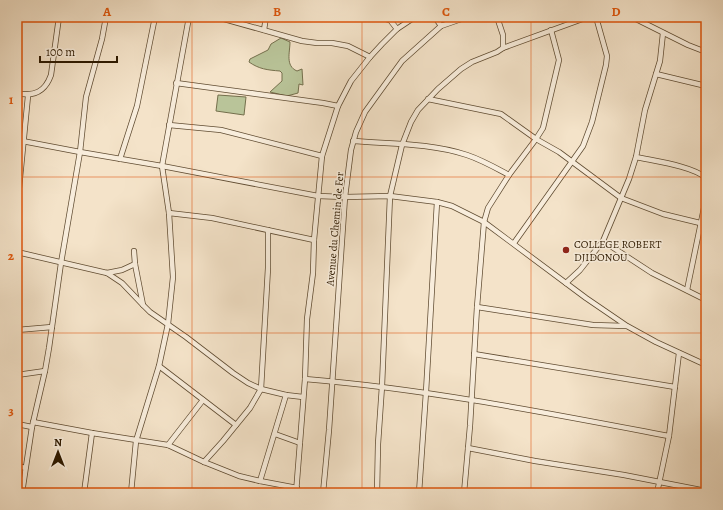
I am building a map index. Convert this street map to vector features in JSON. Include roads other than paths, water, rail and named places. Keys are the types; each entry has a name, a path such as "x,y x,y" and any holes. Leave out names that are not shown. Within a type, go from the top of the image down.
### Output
{"street":[{"path":"17,93 28,96 40,91 48,83 51,75 59,17"},
{"path":"22,493 32,424 45,371 52,328 61,263 80,152 86,97 97,60 106,17"},
{"path":"120,158 137,106 154,17"},
{"path":"131,493 136,441 159,366 168,324 173,277 173,260 169,213 162,166 189,17"},
{"path":"217,17 302,41 332,43 348,46 370,57"},
{"path":"264,30 266,17"},
{"path":"379,17 390,18 397,29"},
{"name":"Avenue du Chemin de Fer","path":"297,490 305,379 307,319 313,273 314,240 322,156 338,106 351,81 370,57 397,29 415,17"},
{"path":"435,17 441,26"},
{"name":"Avenue du Chemin de Fer","path":"323,493 333,382 345,197 353,140 365,112 402,61 441,26 467,17"},
{"path":"497,17 503,35 503,48"},
{"path":"377,493 390,196 402,145 411,122 418,110 438,89 461,69 472,62 503,48 588,17"},
{"path":"514,243 573,162 583,146 592,122 607,56 596,17"},
{"path":"632,17 688,45 706,52"},
{"path":"17,30 19,19"},
{"path":"464,493 484,222 488,208 543,128 559,60 551,30"},
{"path":"566,283 580,270 603,241 621,198 636,157 645,110 660,61 663,33"},
{"path":"656,74 706,86"},
{"path":"176,83 338,106"},
{"path":"17,209 28,96"},
{"path":"428,99 500,114 536,139 559,152 621,198 663,214 700,223"},
{"path":"169,125 221,130 322,156"},
{"path":"17,140 318,196 390,196 437,202 452,206 484,222 627,326 706,365"},
{"path":"353,140 417,145 443,149 468,155 509,176"},
{"path":"636,157 685,168 706,178"},
{"path":"687,290 706,198"},
{"path":"419,493 437,202"},
{"path":"169,213 212,218 314,240"},
{"path":"204,462 236,426 250,408 261,389 268,268 268,230"},
{"path":"603,241 652,273 706,300"},
{"path":"134,251 143,305"},
{"path":"17,252 107,273 122,283 150,312 233,373 261,389 286,396 303,397"},
{"path":"107,273 122,270 135,264"},
{"path":"477,307 593,325 627,326"},
{"path":"17,330 52,328"},
{"path":"657,493 669,436 679,353"},
{"path":"474,354 675,387"},
{"path":"159,366 236,426"},
{"path":"17,375 45,371"},
{"path":"305,379 382,386 426,392 669,436"},
{"path":"260,482 286,396"},
{"path":"168,445 203,400"},
{"path":"17,424 32,424 168,445 239,476 297,490"},
{"path":"84,493 92,433"},
{"path":"275,434 300,443"},
{"path":"468,448 535,461 624,475 705,492 706,484"},
{"path":"17,464 25,468"}],"place":[{"name":"COLLEGE ROBERT DJIDONOU","path":"566,250"}]}
